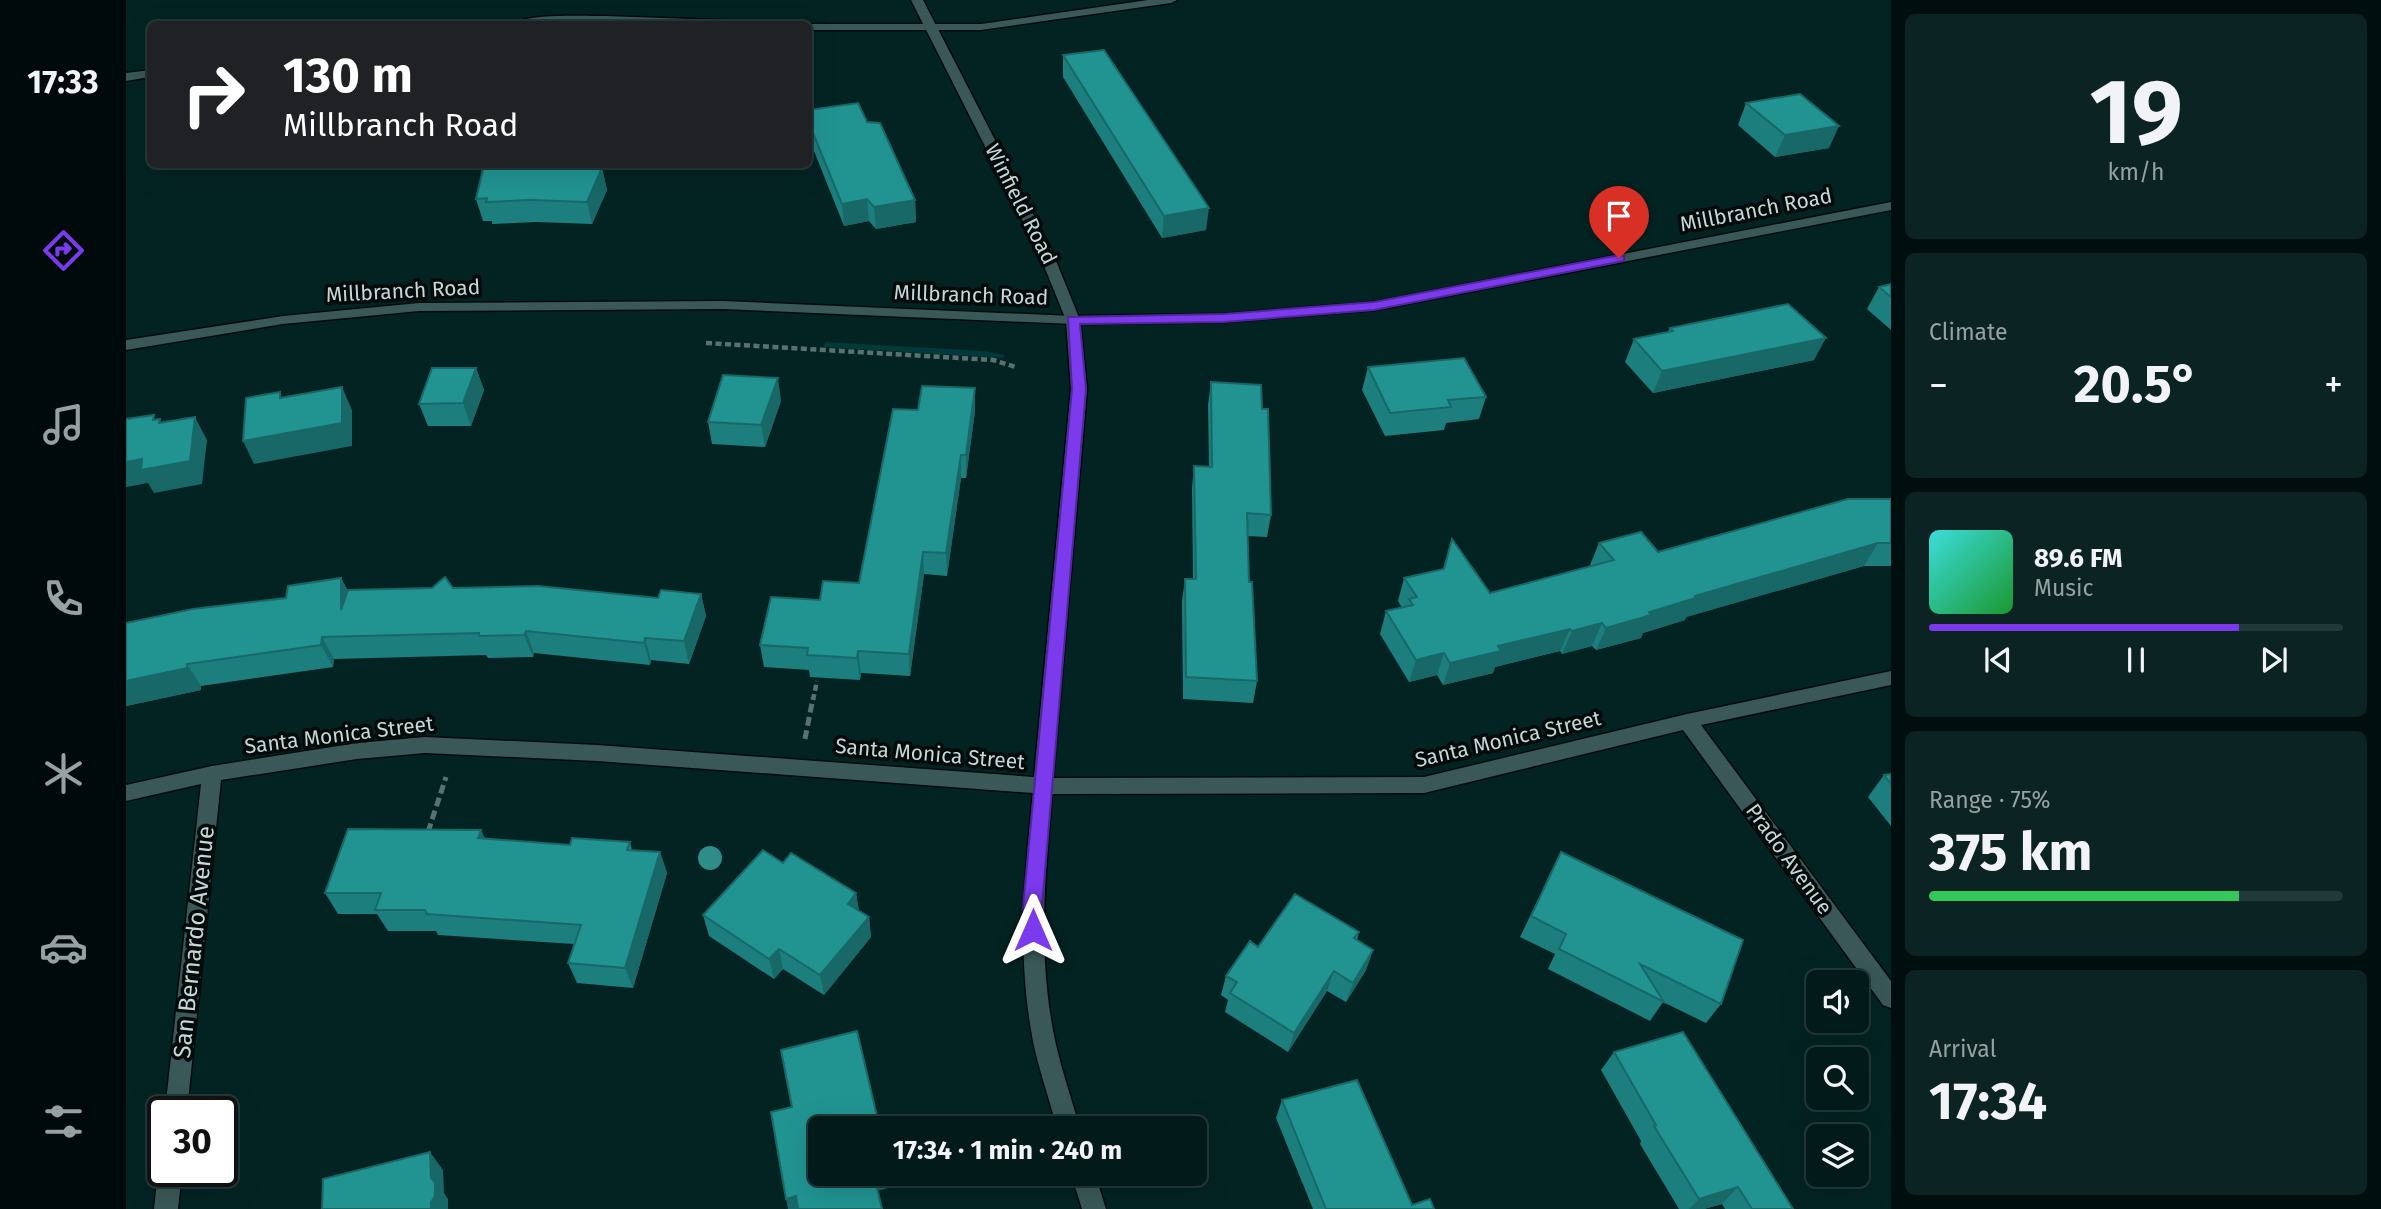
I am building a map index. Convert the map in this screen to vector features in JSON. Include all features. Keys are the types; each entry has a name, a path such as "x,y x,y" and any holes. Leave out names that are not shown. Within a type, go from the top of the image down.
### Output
{"street":[{"name":"Winfield Road","path":"917,0 1045,251 1073,320 1078,357 1079,389 1032,907 1035,977 1042,1032 1065,1116"},
{"path":"812,27 981,27 1171,0"},
{"path":"550,21 624,17 694,21"},
{"path":"126,77 147,74"},
{"name":"Millbranch Road","path":"126,345 283,320 419,307 724,305 1073,320 1224,318 1374,306 1891,206"},
{"name":"Santa Monica Street","path":"126,793 212,774 357,751 456,745 1043,786 1424,785 1687,721 1891,678"},
{"name":"Prado Avenue","path":"1687,721 1891,998"},
{"name":"San Bernardo Avenue","path":"178,1096 212,774"},
{"path":"1087,1186 1094,1209"},
{"path":"166,1209 168,1187"}],"path":[{"path":"706,343 993,360 1016,367"},
{"path":"799,767 817,681"},
{"path":"428,834 456,745"}],"shaded area":[{"path":"825,342 983,351 1005,355 1003,358 824,347"}],"building":[{"path":"1104,50 1209,208 1164,216 1063,55"},
{"path":"1800,94 1839,126 1785,135 1746,103"},
{"path":"858,103 867,122 880,123 915,200 874,207 867,199 842,204 812,131 812,109"},
{"path":"483,168 602,168 587,202 486,202 487,198 476,199"},
{"path":"1891,284 1891,297 1879,287"},
{"path":"1788,304 1826,338 1662,371 1634,339 1673,331 1670,328"},
{"path":"1464,358 1486,397 1448,400 1451,407 1390,413 1368,367"},
{"path":"432,368 476,368 463,403 419,404"},
{"path":"723,375 778,378 761,425 708,422"},
{"path":"1211,382 1261,385 1262,409 1268,409 1271,515 1247,513 1249,582 1252,582 1257,681 1186,677 1185,579 1196,579 1194,466 1212,467"},
{"path":"922,386 975,388 966,455 961,455 946,553 923,552 909,654 858,651 857,658 807,655 808,648 760,645 771,597 820,600 823,581 859,583 893,409 918,410"},
{"path":"342,387 342,423 243,441 246,398 280,392 280,398"},
{"path":"154,415 153,420 160,419 159,423 195,417 190,461 141,470 142,459 126,462 126,419"},
{"path":"1848,499 1891,499 1891,543 1878,543 1695,596 1696,598 1649,612 1651,615 1606,628 1602,623 1572,631 1570,629 1498,646 1501,651 1450,663 1444,653 1416,660 1386,611 1413,605 1409,599 1417,597 1404,578 1444,569 1452,539 1490,593 1614,560 1599,543 1641,532 1658,552"},
{"path":"445,577 453,588 538,586 658,598 661,590 701,594 684,641 645,638 644,643 526,631 524,635 479,636 479,633 322,637 321,645 187,664 187,668 126,681 126,623 193,609 286,598 288,586 341,578 341,610 348,590 432,588"},
{"path":"1891,774 1891,784 1884,775"},
{"path":"348,829 481,830 478,838 570,845 572,838 630,842 627,850 660,852 625,968 568,963 581,925 427,914 425,910 375,910 381,893 325,893"},
{"path":"763,850 783,863 791,853 856,893 848,904 869,917 820,975 779,949 769,959 703,915"},
{"path":"1561,852 1743,940 1721,1004 1640,964 1664,1002 1559,949 1566,934 1531,916"},
{"path":"1295,894 1359,932 1354,938 1373,950 1353,983 1334,971 1294,1033 1230,993 1237,982 1226,976 1250,941 1258,947"},
{"path":"857,1031 877,1116 808,1116 808,1186 877,1186 882,1209 798,1209 796,1196 786,1199 771,1112 792,1107 781,1050"},
{"path":"1683,1032 1793,1209 1752,1209 1738,1187 1699,1199 1654,1126 1656,1125 1614,1052"},
{"path":"1357,1080 1412,1205 1430,1199 1434,1209 1326,1209 1282,1100"},
{"path":"430,1152 431,1178 435,1182 431,1209 322,1209 323,1179"}],"route":[{"path":"1033,930 1032,907 1079,389 1073,320 1224,318 1374,306 1619,258"}]}
